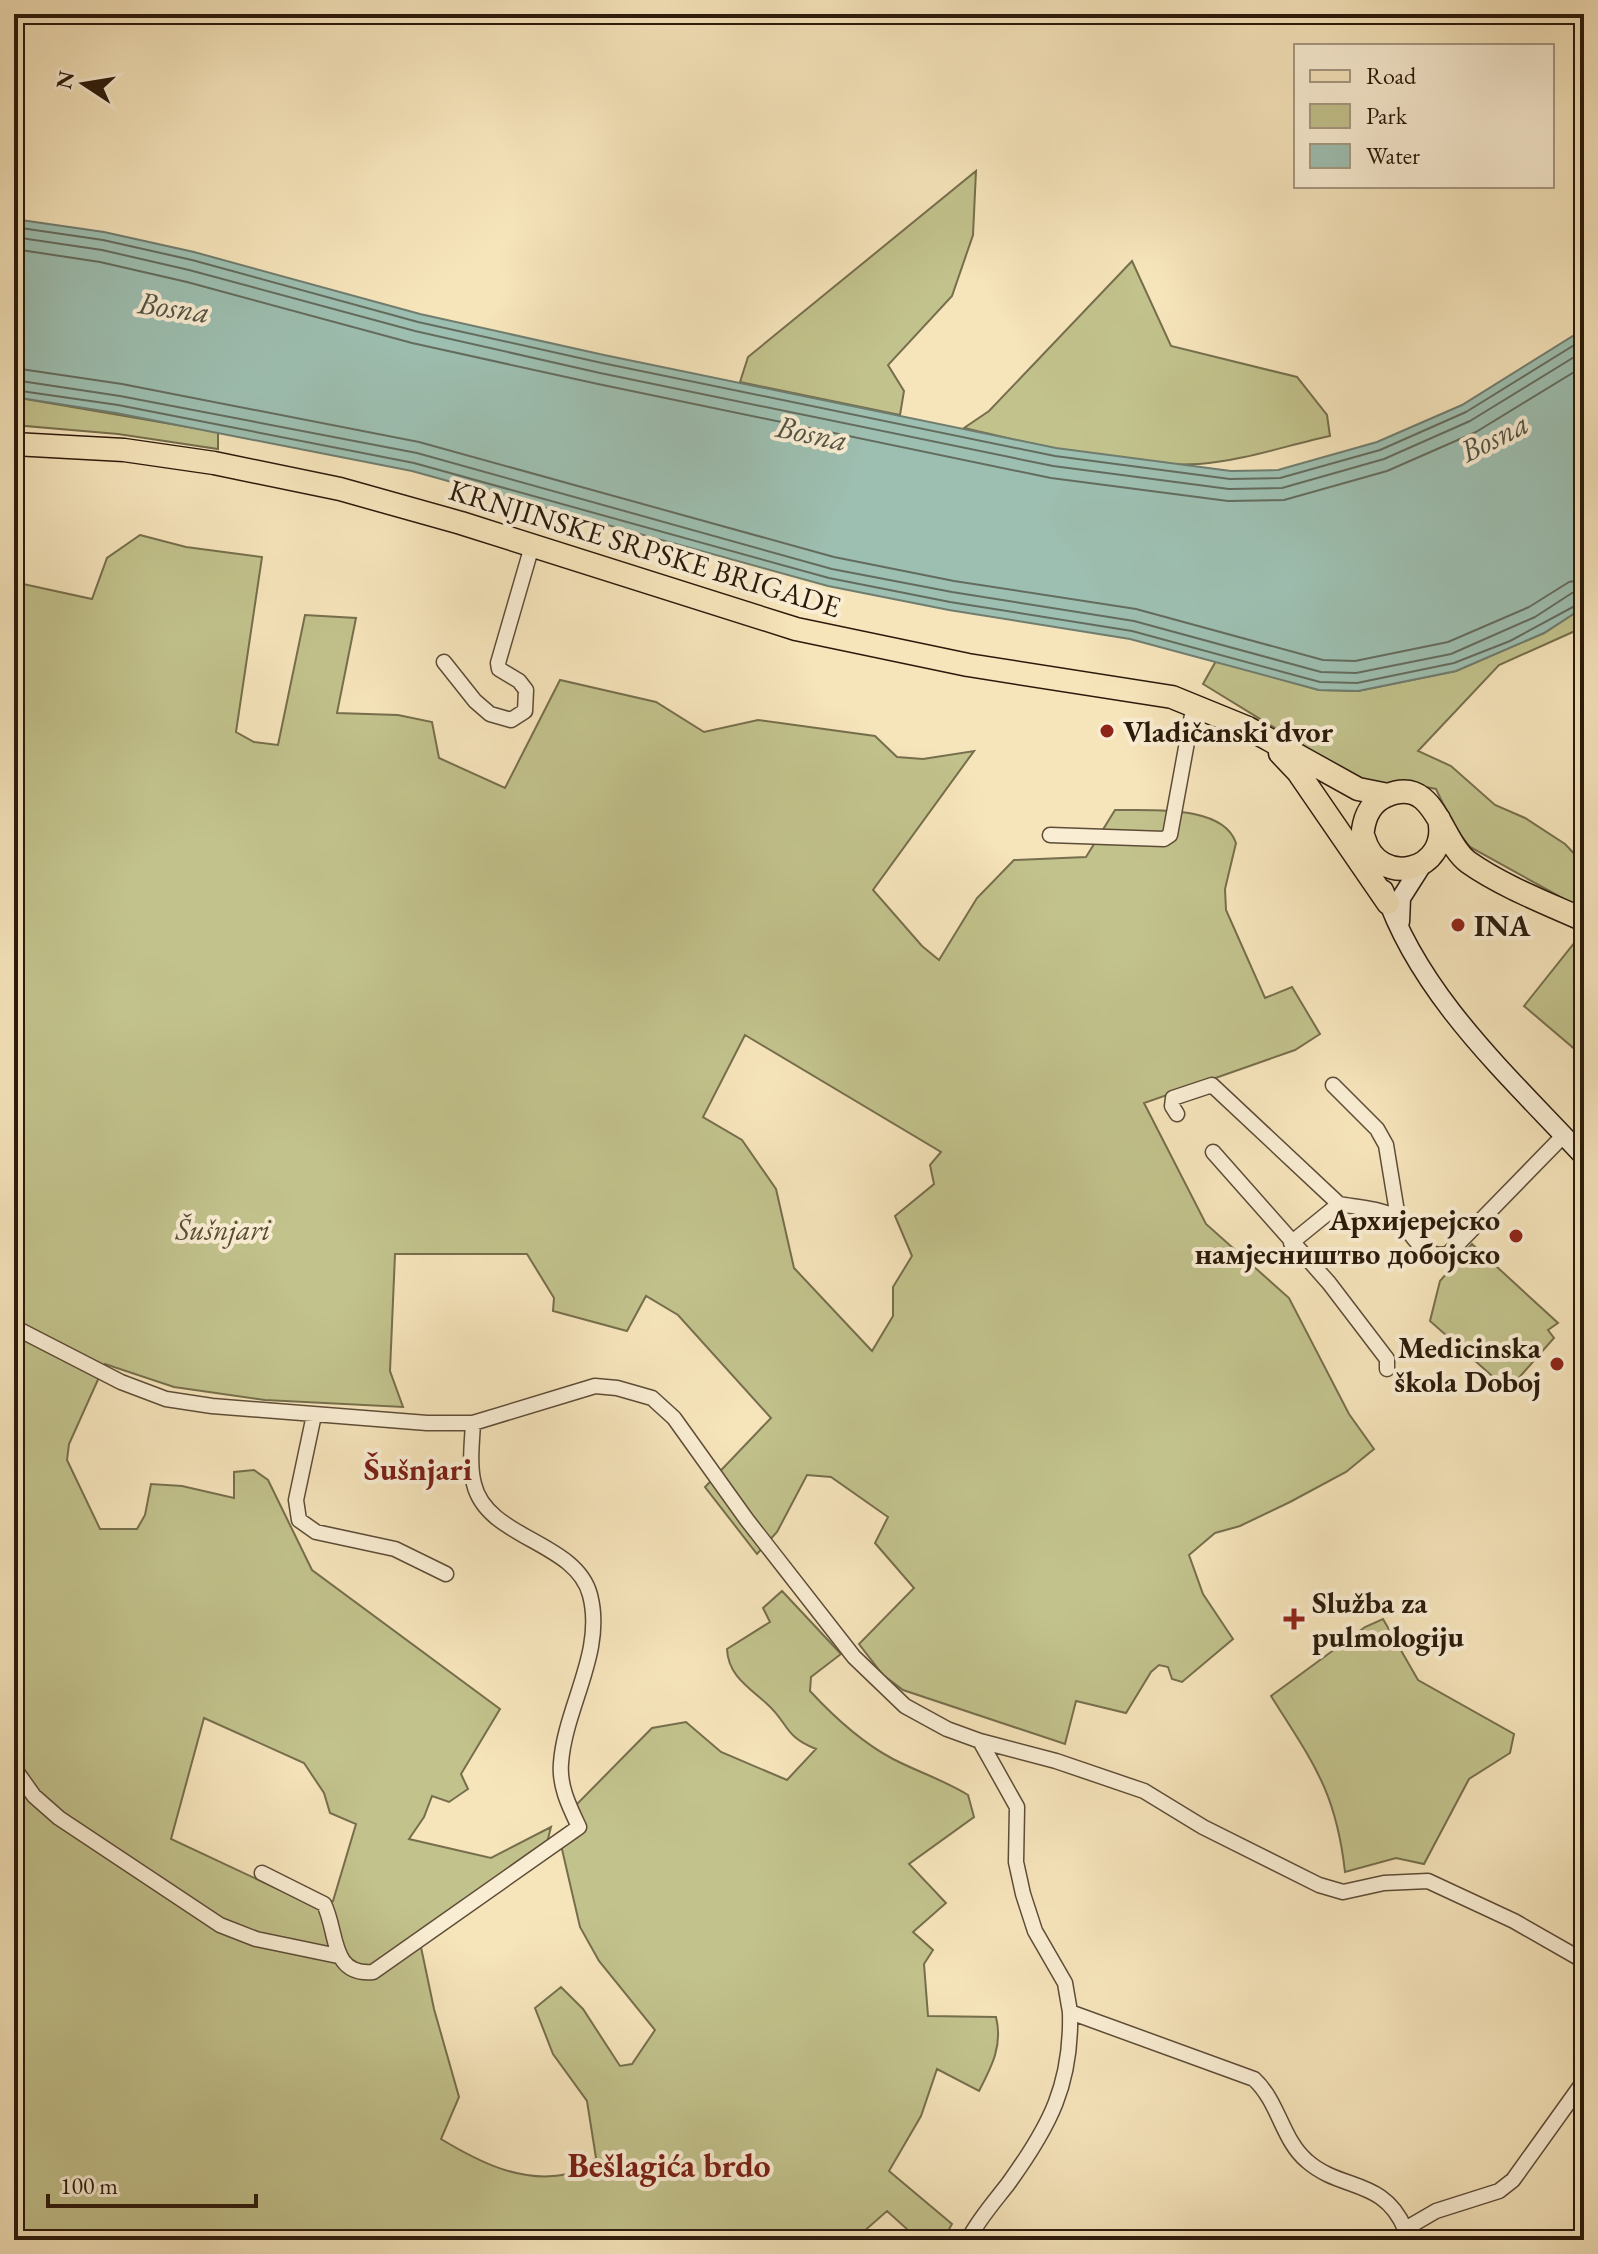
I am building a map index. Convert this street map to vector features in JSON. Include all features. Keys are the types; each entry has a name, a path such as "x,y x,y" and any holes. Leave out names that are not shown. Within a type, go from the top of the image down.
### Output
{"main road":[{"name":"KRNJINSKE SRPSKE BRIGADE","path":"14,444 124,450 214,463 340,489 796,629 968,665 1149,692 1194,704 1268,740 1337,780 1358,789 1388,795"},
{"path":"1268,740 1298,772 1388,903"},
{"path":"1337,780 1353,800 1373,857 1396,870 1424,864 1467,861"},
{"path":"1363,830 1368,813 1388,795 1409,792 1419,796 1435,810 1467,861 1584,920"},
{"path":"1424,864 1439,843 1439,819"}],"street":[{"path":"444,662 490,714 511,720 525,711 526,690 519,681 499,669 498,663 532,546"},
{"path":"1050,835 1164,839 1170,835 1194,704"},
{"path":"1373,857 1388,903 1439,991 1478,1043 1584,1157"},
{"path":"1403,933 1401,898 1424,864"},
{"path":"1177,1114 1172,1106 1173,1098 1212,1085 1339,1204 1398,1218"},
{"path":"1333,1085 1377,1129 1386,1145 1398,1218 1408,1236 1436,1255 1449,1253 1564,1135"},
{"path":"1213,1152 1348,1306 1387,1359 1387,1369"},
{"path":"1291,1243 1339,1204"},
{"path":"14,1327 121,1382 166,1399 314,1415 473,1423 595,1386 617,1388 652,1398 674,1418 747,1520 854,1657 905,1706 947,1729 980,1741 1056,1761 1144,1791 1203,1827 1331,1889 1343,1892 1384,1883 1428,1881 1514,1921 1584,1961"},
{"path":"314,1415 296,1500 299,1520 316,1532 395,1549 446,1574"},
{"path":"262,1873 324,1904 338,1956 346,1967 359,1973 373,1972 388,1965 463,1907 579,1827 563,1791 561,1763 586,1668 593,1610 589,1592 569,1564 482,1502 471,1471 473,1423"},
{"path":"968,2240 1018,2169 1063,2090 1069,2064 1070,2012 1065,1983 1035,1931 1023,1894 1016,1862 1017,1807 980,1741"},
{"path":"14,1768 34,1796 59,1818 220,1925 256,1939 338,1956"},
{"path":"1070,2012 1254,2079 1269,2093 1306,2161 1386,2199 1406,2235 1436,2211 1499,2191 1513,2180 1584,2081"}],"green space":[{"path":"976,171 973,235 952,296 888,365 904,391 900,415 740,382 748,357"},
{"path":"1132,261 1171,346 1297,377 1327,415 1330,436 1232,460 1170,464 1081,454 964,428 989,411"},
{"path":"14,397 218,432 218,449 118,434 14,425"},
{"path":"140,535 186,547 262,557 236,732 254,742 278,745 305,615 356,618 337,713 398,715 432,722 439,758 505,788 560,680 656,702 704,732 758,720 875,736 897,757 923,759 974,751 873,890 922,946 939,960 977,898 1014,860 1086,857 1115,810 1183,812 1201,816 1228,830 1236,843 1225,889 1226,910 1265,998 1292,987 1320,1034 1295,1050 1144,1103 1206,1224 1289,1298 1349,1414 1374,1449 1346,1472 1290,1502 1240,1526 1215,1533 1189,1555 1203,1594 1233,1639 1182,1682 1172,1679 1168,1667 1159,1665 1151,1672 1126,1713 1076,1701 1065,1744 903,1690 883,1675 859,1644 914,1588 875,1543 888,1517 831,1477 807,1475 777,1532 757,1554 705,1487 771,1418 678,1315 646,1296 627,1331 553,1311 554,1298 527,1254 395,1254 390,1371 403,1407 265,1400 174,1387 105,1364 69,1444 67,1460 100,1529 137,1529 145,1515 151,1484 182,1486 234,1498 234,1472 254,1470 268,1480 312,1570 500,1709 461,1774 468,1789 449,1802 432,1796 424,1817 409,1839 491,1858 551,1827 546,1847 418,1933 434,2009 459,2097 441,2139 470,2156 518,2173 534,2176 568,2174 596,2158 587,2101 553,2054 535,2008 561,1987 583,2009 620,2066 632,2064 655,2030 599,1961 580,1927 561,1845 577,1804 652,1728 686,1722 721,1752 787,1780 816,1749 792,1734 773,1710 740,1680 731,1666 727,1649 770,1622 763,1608 782,1591 841,1654 811,1677 810,1691 870,1745 968,1795 974,1817 909,1864 946,1903 913,1932 933,1950 924,1964 928,2016 996,2017 998,2027 995,2055 979,2091 937,2069 921,2116 889,2171 952,2224 943,2240 919,2240 887,2211 854,2240 14,2240 14,582 92,599 107,558","holes":["745,1035 941,1152 930,1165 934,1184 895,1216 912,1256 893,1287 893,1316 872,1351 794,1268 776,1189 742,1140 703,1117","204,1718 304,1763 324,1793 330,1813 356,1824 333,1901 310,1904 171,1839"]},
{"path":"1584,607 1584,627 1499,665 1418,751 1451,766 1495,805 1525,818 1565,844 1584,864 1584,910 1470,847 1454,827 1436,789 1406,783 1381,787 1355,777 1203,684 1216,661 1319,690 1358,691 1456,671 1544,633"},
{"path":"1579,937 1584,939 1584,1057 1524,1006"},
{"path":"1472,1244 1558,1323 1548,1330 1554,1338 1508,1390 1430,1321 1440,1281"},
{"path":"1383,1619 1418,1680 1514,1734 1510,1753 1469,1779 1424,1864 1396,1858 1345,1872 1329,1798 1271,1696 1365,1627"}],"water":[{"name":"Bosna","path":"14,219 104,232 194,252 420,314 604,355 1056,448 1231,471 1278,470 1377,442 1462,405 1584,329 1584,607 1544,633 1456,671 1358,691 1319,690 1130,639 949,610 828,586 412,471 116,413 14,397"}],"place":[{"name":"Vladičanski dvor","path":"1107,731"},
{"name":"INA","path":"1458,925"},
{"name":"Архијерејско намјесништво добојско","path":"1516,1236"},
{"name":"Medicinska škola Doboj","path":"1557,1364"},
{"name":"Služba za pulmologiju","path":"1294,1619"}],"district":[{"name":"Šušnjari","path":"418,1469"},
{"name":"Bešlagića brdo","path":"669,2165"}]}
